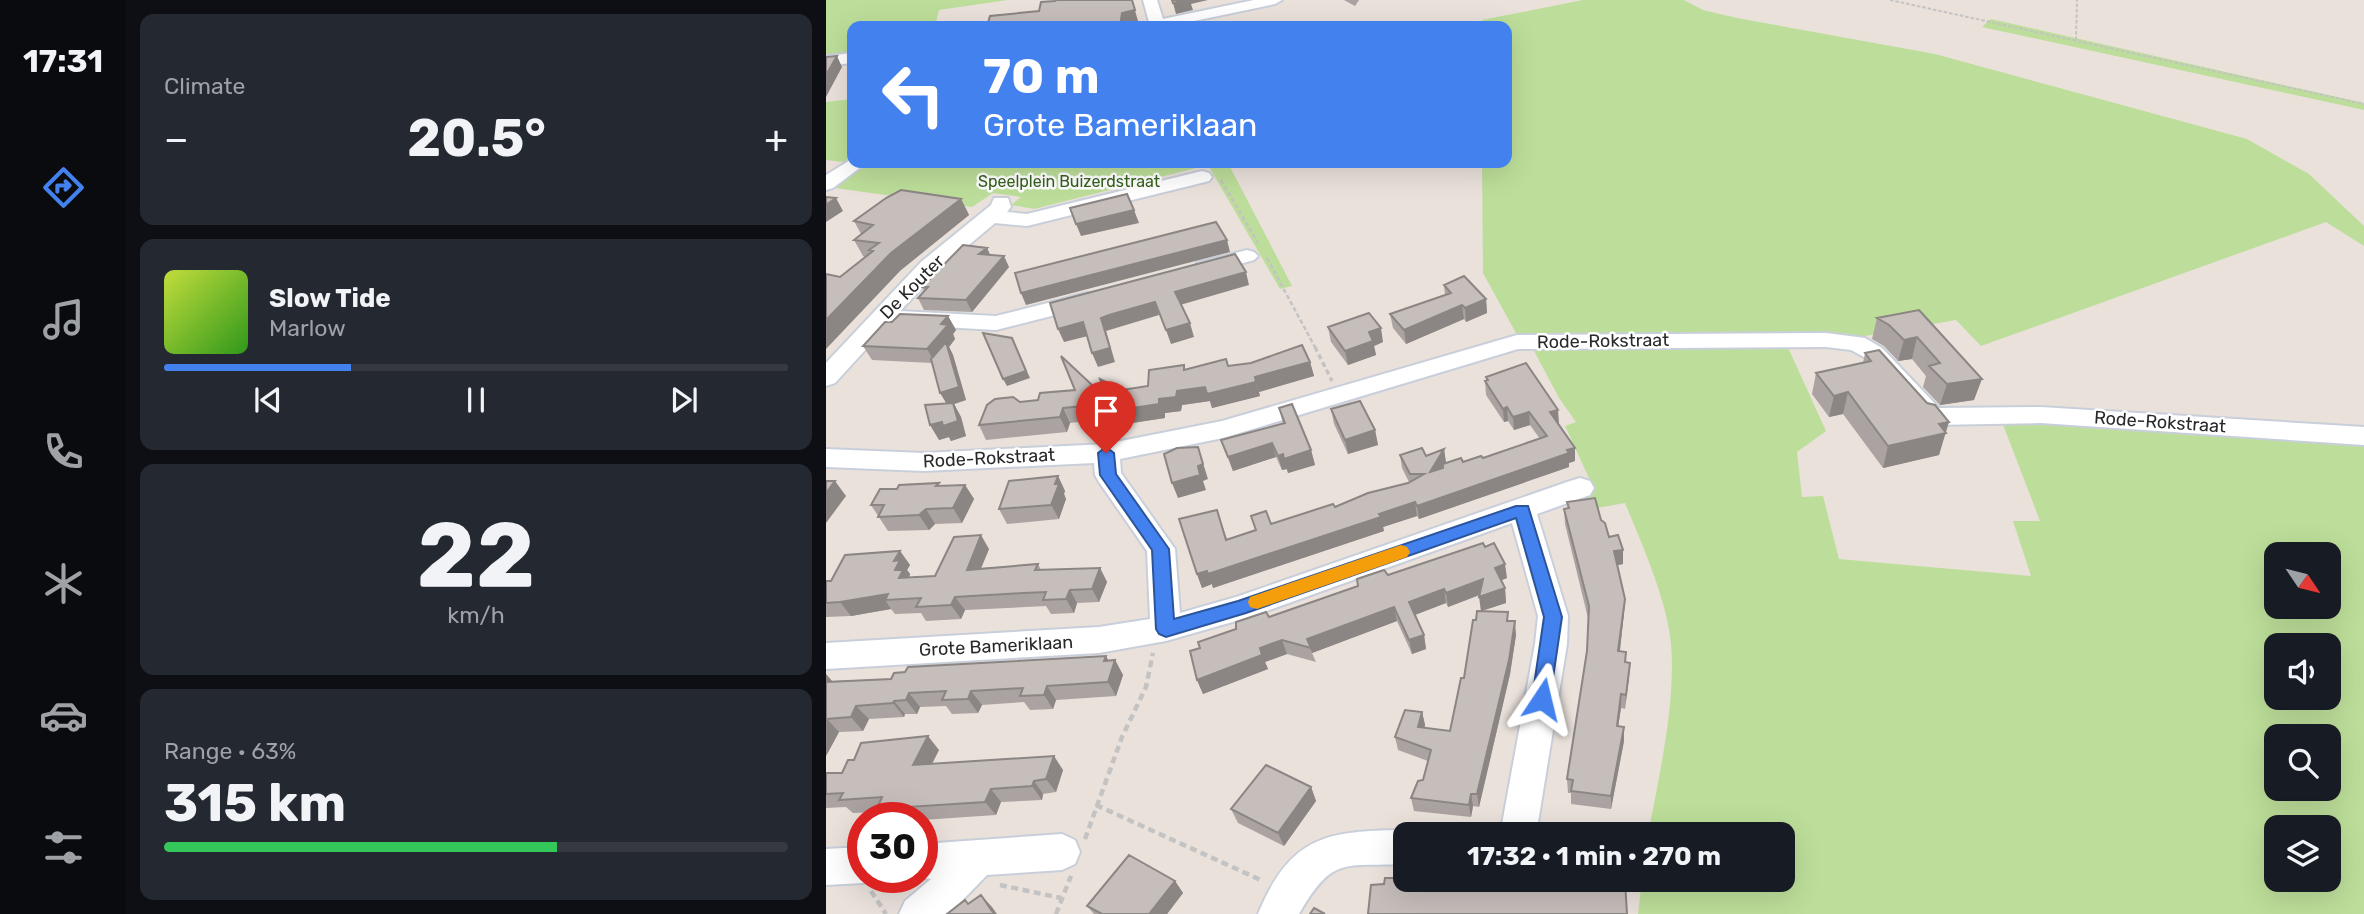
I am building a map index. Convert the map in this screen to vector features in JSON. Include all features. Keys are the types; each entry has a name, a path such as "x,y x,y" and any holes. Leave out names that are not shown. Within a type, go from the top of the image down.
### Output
{"street":[{"path":"1150,0 1152,21"},
{"path":"1176,21 1275,0"},
{"path":"826,61 847,59"},
{"path":"826,184 850,168"},
{"name":"De Kouter","path":"826,378 929,267 995,209 1027,220 1210,175"},
{"path":"1180,275 1247,256"},
{"path":"882,317 996,323 1112,293"},
{"name":"Rode-Rokstraat","path":"826,458 924,462 1106,453 1223,429 1517,342 1826,340 1857,343 1874,353 1931,417 2040,415 2364,436"},
{"path":"1106,453 1108,475 1161,549 1162,630"},
{"name":"Grote Bameriklaan","path":"826,656 1099,640 1162,630 1239,608 1580,488"},
{"path":"1520,822 1551,644 1553,617 1522,510"},
{"path":"1284,904 1308,868 1321,856 1339,850 1393,848"},
{"path":"938,864 969,867 1074,852"},
{"path":"826,867 847,866"},
{"path":"918,914 939,898 969,867"}],"path":[{"path":"1890,0 2364,104"},
{"path":"2076,41 2077,0"},
{"path":"1210,175 1298,312 1338,394"},
{"path":"1056,914 1074,852 1146,687 1162,630"},
{"path":"1096,805 1284,904"},
{"path":"969,867 1062,899"}],"green space":[{"path":"826,0 1008,0 939,10 936,21 847,21 847,56 826,58"},
{"path":"1583,0 1684,0 1703,10 1737,18 1935,54 2247,139 2309,174 2364,226 2364,246 2326,222 1981,346 1956,320 1865,336 1517,335 1483,273 1482,168 1512,168 1512,21 1482,20"},
{"path":"1991,19 2364,103 2364,110 1982,27"},
{"path":"847,100 847,162 826,160 826,102"},
{"name":"Speelplein Buizerdstraat","path":"863,168 1196,168 1034,209 1011,205 1021,197 993,193 972,207 828,187"},
{"path":"1210,168 1231,168 1292,286 1280,289"},
{"path":"1786,343 1826,431 1797,452 1802,497 1823,496 1839,559 2031,576 2013,521 2040,521 2002,422 2034,419 2364,442 2364,914 1638,914 1641,892 1795,892 1795,822 1650,822 1666,740 1671,691 1669,627 1653,572 1625,503 1580,511 1574,497 1595,491 1565,426 1576,422 1559,398 1532,347"}],"building":[{"path":"1132,0 1135,10 1122,13 1121,21 988,21 990,16 1039,11 1041,2"},
{"path":"837,56 826,75 826,57"},
{"path":"901,190 961,199 891,253 826,320 826,274 840,277 879,243 854,240 873,225 854,221"},
{"path":"1127,194 1134,210 1076,224 1070,208"},
{"path":"826,197 836,198 826,205"},
{"path":"1216,222 1227,240 1021,293 1015,273"},
{"path":"963,245 987,248 979,254 1004,256 966,300 918,298 928,287 922,287"},
{"path":"1235,254 1246,272 1175,292 1190,323 1166,330 1155,302 1109,315 1101,318 1110,348 1092,353 1083,322 1058,329 1050,303"},
{"path":"1464,276 1486,299 1465,308 1462,305 1404,330 1390,314 1451,293 1444,285"},
{"path":"1919,310 1982,379 1947,384 1929,366 1940,363 1917,337 1904,340 1889,325 1877,318"},
{"path":"1369,313 1381,328 1369,332 1373,341 1345,351 1328,327"},
{"path":"900,314 948,316 941,324 948,325 927,349 863,346 885,322 892,322"},
{"path":"983,333 1012,338 1026,371 1003,379"},
{"path":"946,342 959,387 940,393 931,359"},
{"path":"1302,345 1310,362 1255,377 1256,382 1207,394 1205,387 1177,391 1176,397 1159,399 1159,404 1093,414 1094,405 1063,408 1060,417 979,425 987,405 995,399 1013,397 1020,402 1038,400 1040,393 1075,390 1061,356 1107,399 1100,379 1122,390 1148,386 1149,370 1184,365 1184,370 1226,359 1228,366 1251,363"},
{"path":"1879,350 1927,403 1935,405 1949,422 1939,424 1946,433 1888,446 1848,392 1834,396 1816,373 1871,361 1865,353"},
{"path":"1526,363 1558,410 1550,412 1575,448 1567,450 1569,453 1417,506 1415,502 1379,514 1381,517 1208,574 1207,571 1197,574 1179,519 1217,510 1226,540 1256,530 1251,516 1266,511 1271,524 1333,504 1335,507 1368,493 1408,483 1424,474 1410,474 1400,455 1422,448 1426,456 1444,449 1430,472 1461,458 1463,462 1481,456 1483,458 1547,436 1529,412 1513,417 1507,407 1503,409 1485,381 1488,380 1486,377"},
{"path":"1360,401 1375,430 1345,440 1331,409"},
{"path":"953,403 958,421 943,426 942,422 930,425 925,405"},
{"path":"1292,404 1311,450 1284,459 1283,454 1278,456 1272,443 1228,457 1221,440 1285,423 1279,408"},
{"path":"1198,447 1203,464 1198,466 1200,475 1172,483 1164,454 1177,448"},
{"path":"1058,476 1055,484 1059,484 1051,505 999,509 1009,481"},
{"path":"826,481 835,481 826,493"},
{"path":"939,483 936,486 965,485 953,508 926,509 919,515 878,517 884,505 871,505 880,489"},
{"path":"1595,498 1609,537 1618,535 1623,550 1614,551 1625,599 1618,651 1626,652 1625,662 1630,663 1626,695 1621,694 1617,726 1624,727 1611,796 1571,791 1573,780 1567,779 1587,651 1589,606 1564,509 1569,508 1567,502"},
{"path":"981,535 967,570 1038,564 1035,570 1100,568 1092,589 1070,590 1066,599 1043,600 1046,592 1023,593 955,597 951,605 916,607 921,598 885,600 888,594 826,603 826,581 831,581 845,555 900,551 894,561 900,560 895,570 903,570 899,578 935,576 954,537"},
{"path":"1483,543 1485,547 1494,543 1505,564 1495,568 1505,588 1479,597 1483,579 1446,593 1444,589 1409,602 1424,635 1409,640 1394,607 1307,639 1311,648 1282,640 1260,648 1262,655 1197,680 1190,651 1200,648 1198,642 1236,629 1236,622 1266,612 1269,617 1358,586 1357,579 1384,570 1388,575"},
{"path":"1477,611 1508,612 1507,621 1515,621 1509,660 1477,794 1471,794 1469,805 1411,798 1418,781 1423,780 1431,750 1395,737 1405,710 1422,712 1418,727 1450,731"},
{"path":"1106,656 1104,661 1115,660 1108,682 1047,686 1044,695 1020,696 1023,688 971,691 968,699 942,700 946,691 909,693 906,700 856,706 851,717 826,719 826,682 891,679 894,673 905,672 908,667"},
{"path":"928,736 913,765 1054,756 1046,779 1034,781 1032,786 991,789 985,802 938,805 938,802 880,802 882,797 839,800 843,793 826,794 826,773 842,773 848,760 854,760 861,743"},
{"path":"1266,765 1311,787 1278,833 1231,809"},
{"path":"1129,855 1175,881 1149,914 1102,914 1087,906"},
{"path":"1385,878 1393,878 1393,892 1626,892 1627,914 1368,914 1371,885 1384,884"},
{"path":"981,895 994,914 947,914 965,900 968,904"},
{"path":"1314,908 1325,914 1310,914"}],"slow traffic":[{"path":"1257,602 1401,552"}],"route":[{"path":"1106,453 1108,475 1161,549 1166,629 1239,608 1522,510 1553,617 1542,699"}]}
